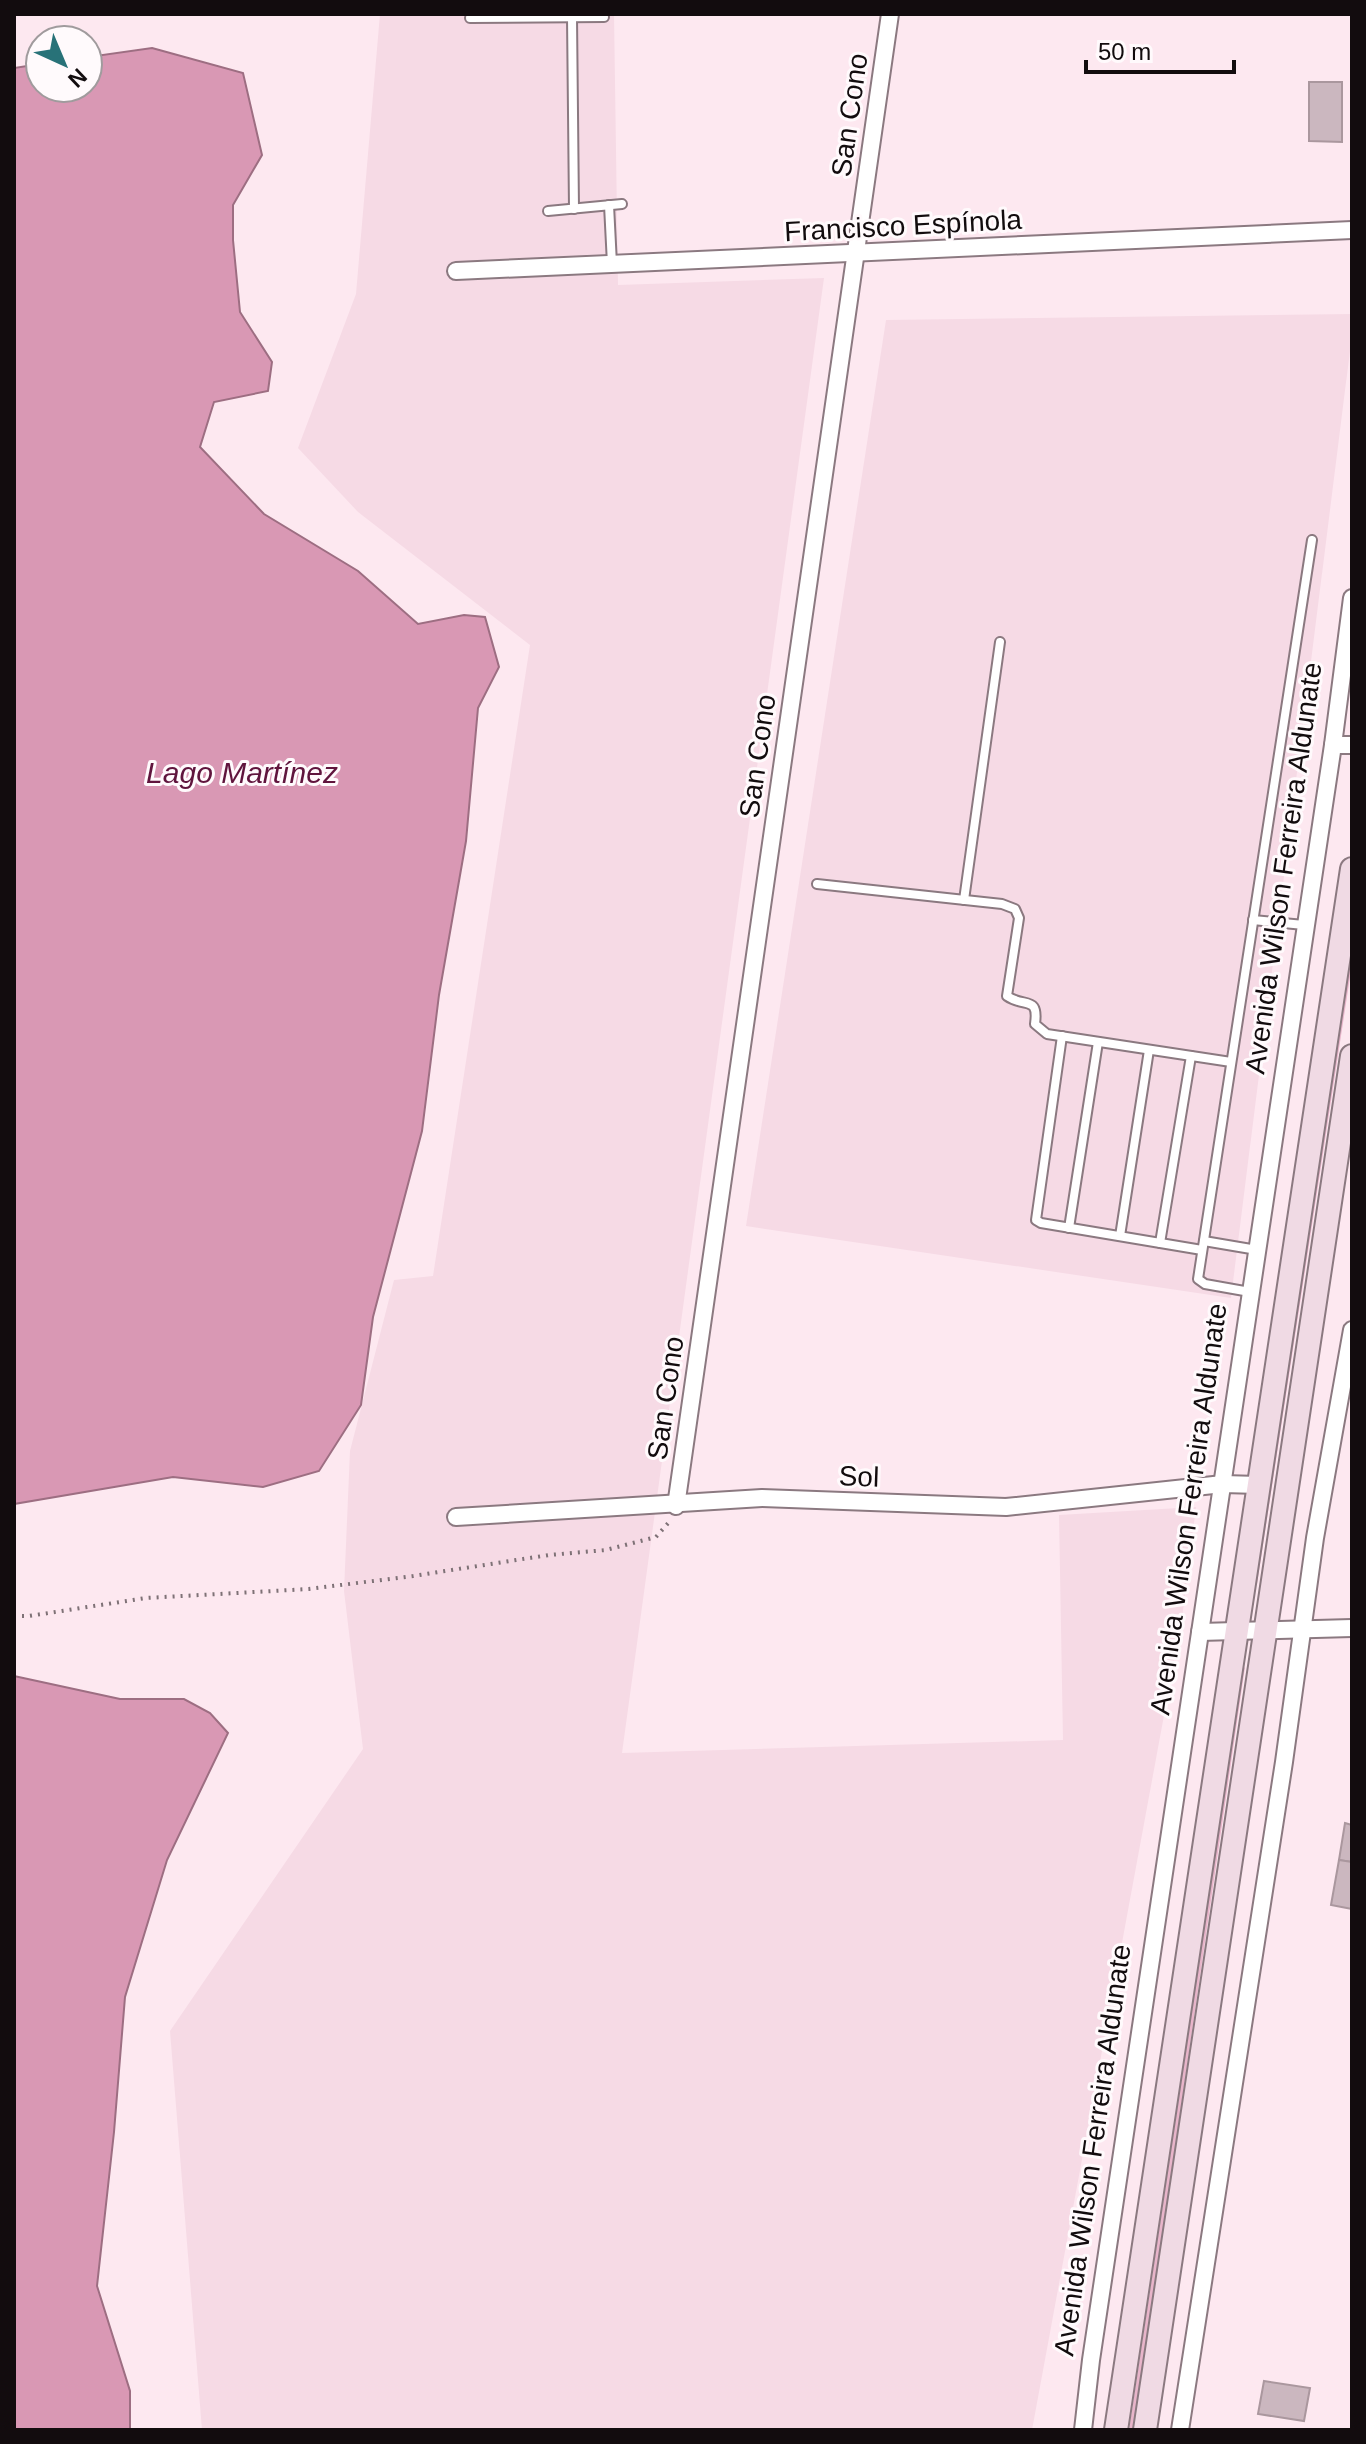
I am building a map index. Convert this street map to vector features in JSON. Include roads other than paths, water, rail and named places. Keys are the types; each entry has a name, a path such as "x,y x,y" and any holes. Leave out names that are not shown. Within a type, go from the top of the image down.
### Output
{"main road":[{"path":"1116,2430 1352,869"},
{"path":"1145,2430 1352,1056"}],"street":[{"name":"San Cono","path":"676,1506 890,14"},
{"name":"Francisco Espínola","path":"456,271 1352,230"},
{"name":"Avenida Wilson Ferreira Aldunate","path":"1083,2430 1093,2345 1333,745 1352,598"},
{"path":"1333,745 1352,745"},
{"path":"1180,2430 1315,1538 1351,1341"},
{"name":"Sol","path":"456,1517 676,1506 762,1498 1006,1507 1223,1484 1259,1485"},
{"path":"1200,1632 1352,1628"}],"lane":[{"path":"572,17 574,209"},
{"path":"470,18 604,17"},
{"path":"548,211 622,204"},
{"path":"609,205 612,264"},
{"path":"1250,1292 1200,1283 1198,1279 1312,540"},
{"path":"964,900 1000,642"},
{"path":"817,884 1002,904 1015,909 1019,918 1007,996 1033,1005 1037,1011 1035,1024 1047,1034 1231,1062"},
{"path":"1253,920 1304,925"},
{"path":"1062,1036 1036,1220 1160,1243 1257,1250"},
{"path":"1069,1228 1098,1042"},
{"path":"1120,1236 1149,1050"},
{"path":"1160,1243 1191,1056"}],"water":[{"name":"Lago Martínez","path":"152,48 243,73 262,155 233,205 240,312 272,362 268,391 214,402 200,447 264,514 358,571 418,624 464,615 485,617 499,667 478,708 466,841 439,995 422,1131 373,1317 361,1405 319,1471 263,1487 173,1477 14,1504 14,68 24,66 24,104 104,104 104,55"},
{"path":"14,1676 120,1699 184,1699 210,1713 228,1733 167,1860 125,1997 97,2286 130,2391 130,2430 14,2430"}]}
